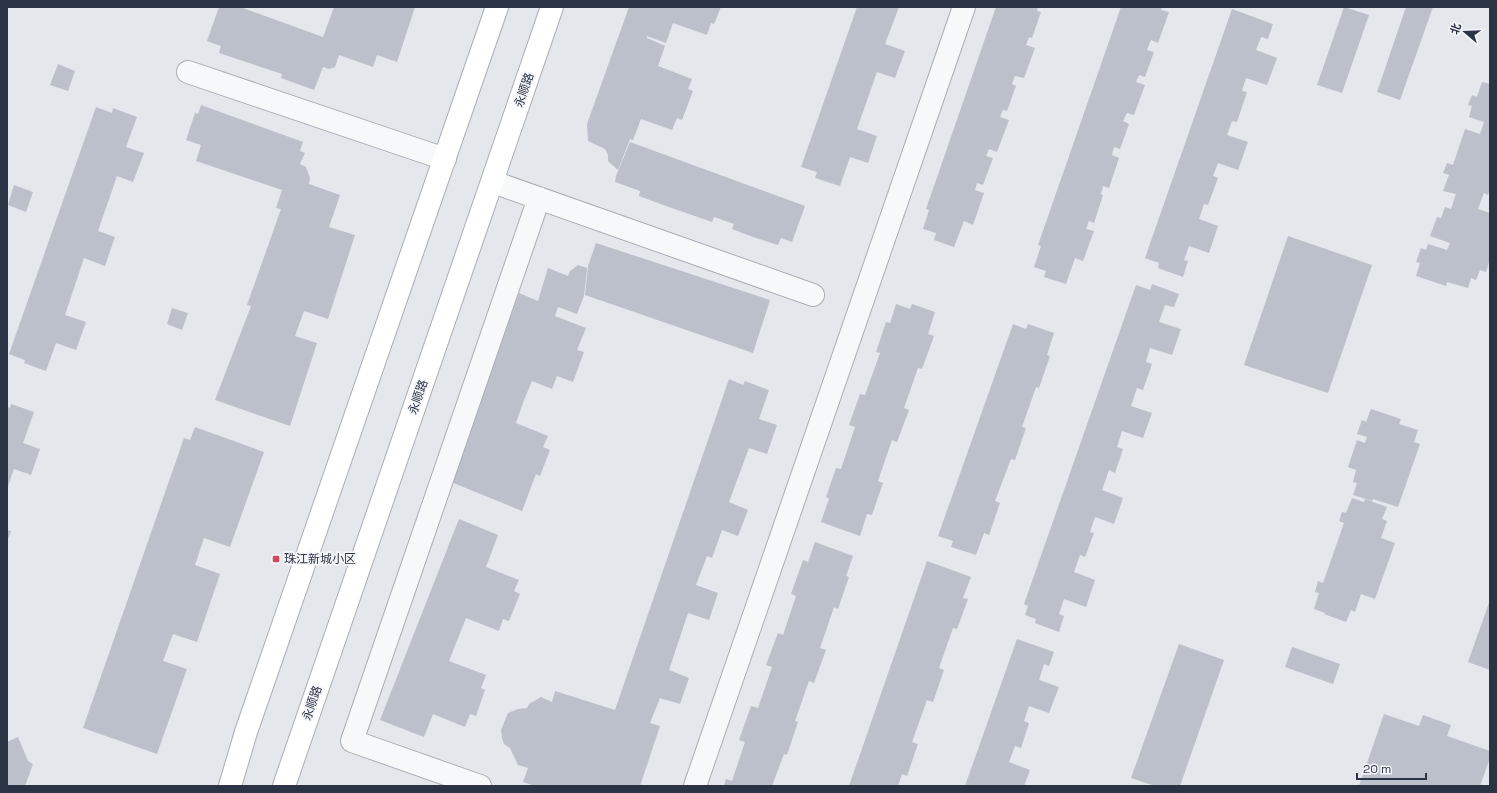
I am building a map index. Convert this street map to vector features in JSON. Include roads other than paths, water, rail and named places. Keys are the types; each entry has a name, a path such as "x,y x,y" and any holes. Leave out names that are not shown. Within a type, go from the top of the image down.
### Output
{"main road":[{"path":"230,786 246,732 497,7"},
{"name":"永顺路","path":"284,786 552,7"},
{"path":"221,786 246,732"},
{"path":"289,786 300,737"}],"street":[{"path":"695,786 964,7"},
{"path":"188,72 445,159"},
{"path":"492,182 813,296"},
{"path":"480,786 352,741 539,198"}],"place":[{"name":"珠江新城小区","path":"276,559"}]}
